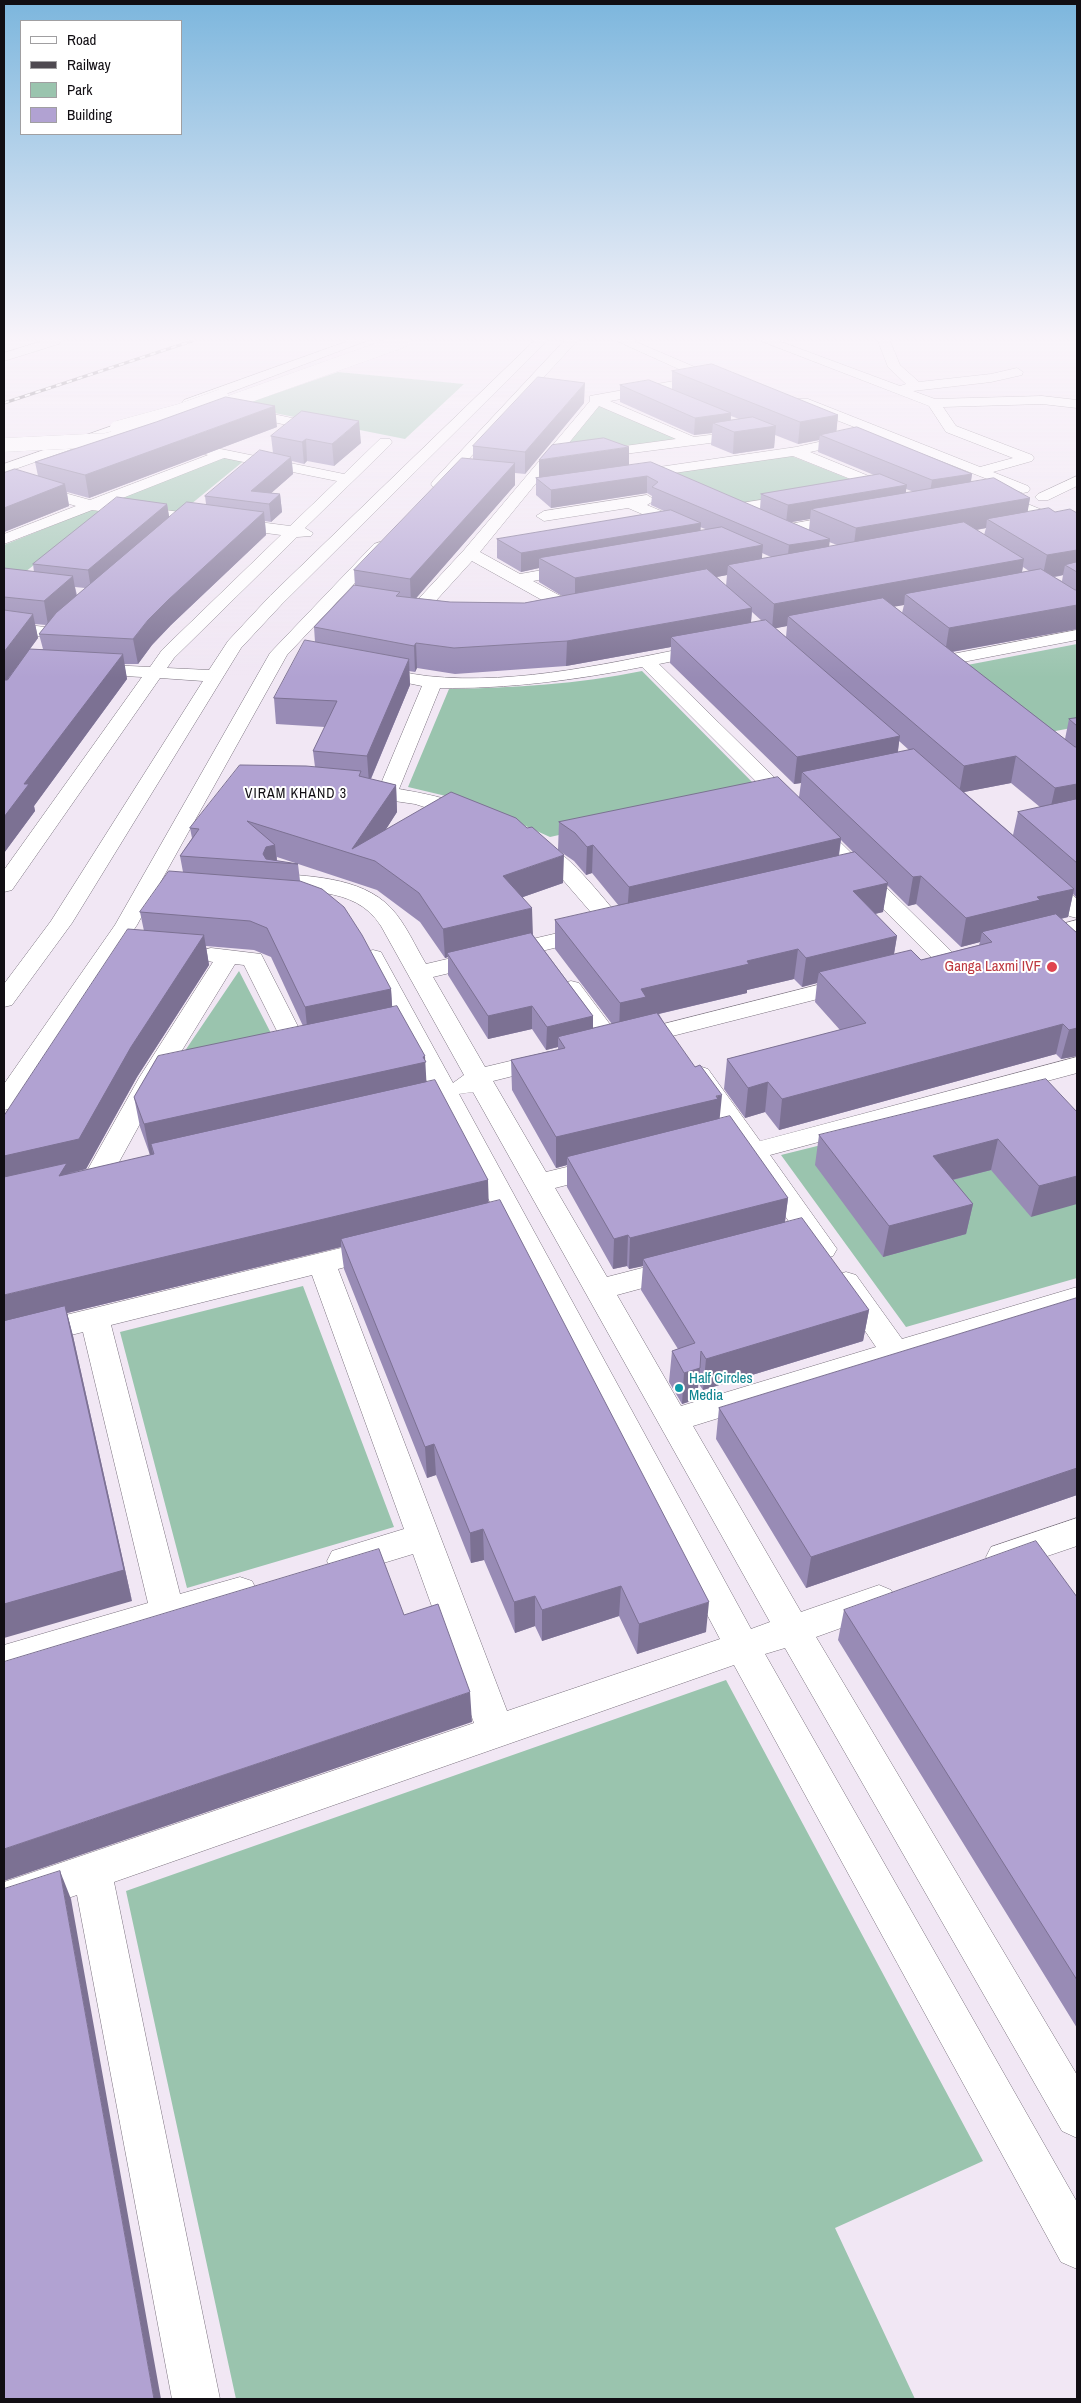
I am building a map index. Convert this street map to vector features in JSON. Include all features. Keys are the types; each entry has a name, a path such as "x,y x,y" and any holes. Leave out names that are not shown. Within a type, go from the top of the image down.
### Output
{"street":[{"path":"4,469 48,453"},
{"path":"218,453 349,478"},
{"path":"4,885 168,654 374,453"},
{"path":"4,1000 61,923 234,644 427,453"},
{"path":"424,500 470,453"},
{"path":"416,612 472,554 553,453"},
{"path":"546,461 599,453"},
{"path":"614,478 781,453"},
{"path":"801,453 903,495"},
{"path":"931,453 1042,497 1064,502"},
{"path":"978,472 1027,458 1014,453"},
{"path":"4,539 222,454"},
{"path":"242,472 256,460"},
{"path":"450,472 469,474"},
{"path":"652,472 679,484"},
{"path":"42,474 19,482 89,505 341,537"},
{"path":"508,479 524,491 530,504 558,528"},
{"path":"1042,497 1077,480"},
{"path":"850,490 878,485"},
{"path":"983,494 1060,521 1077,529"},
{"path":"736,509 812,496"},
{"path":"544,516 658,498"},
{"path":"720,502 809,541"},
{"path":"630,503 699,532"},
{"path":"172,530 200,506"},
{"path":"100,521 115,508"},
{"path":"784,530 860,517"},
{"path":"1031,527 1077,518"},
{"path":"646,526 674,521"},
{"path":"4,1102 110,947 150,881 219,777 279,653 391,535"},
{"path":"472,554 498,552"},
{"path":"472,554 573,610"},
{"path":"518,580 596,566"},
{"path":"330,600 349,602"},
{"path":"552,614 592,606"},
{"path":"397,609 436,614"},
{"path":"4,627 48,639 67,621"},
{"path":"942,661 1077,635"},
{"path":"356,668 433,682 495,681 565,675 721,646"},
{"path":"927,650 958,674"},
{"path":"279,653 298,657"},
{"path":"645,660 856,870 956,958 918,967"},
{"path":"67,668 214,676"},
{"path":"386,793 433,682"},
{"path":"337,788 401,794 449,807 485,822"},
{"path":"419,973 548,958 626,924 565,868 528,841 566,840"},
{"path":"1028,867 1077,910"},
{"path":"828,877 856,870"},
{"path":"150,881 228,887 307,902 335,912 356,930 373,956 396,1027 498,1219 742,1647 1077,2246"},
{"path":"228,887 310,883 362,896 382,912 419,973 793,1630 1077,2116"},
{"path":"1012,944 1077,927"},
{"path":"110,947 140,950"},
{"path":"189,954 253,959 297,1048"},
{"path":"97,1178 152,1078 228,957"},
{"path":"548,958 593,1049"},
{"path":"435,1100 478,1078 870,979"},
{"path":"667,1030 896,1352"},
{"path":"712,1140 747,1142 1077,1065"},
{"path":"152,1078 181,1072"},
{"path":"1040,1075 1058,1094"},
{"path":"538,1183 625,1162"},
{"path":"70,1184 125,1172"},
{"path":"784,1241 812,1233"},
{"path":"4,1341 408,1242"},
{"path":"599,1289 701,1262"},
{"path":"322,1263 496,1732"},
{"path":"673,1420 1077,1297"},
{"path":"95,1319 167,1612"},
{"path":"972,1568 1046,1556 1077,1532"},
{"path":"319,1568 424,1537"},
{"path":"4,1660 272,1582"},
{"path":"4,1901 906,1591"},
{"path":"92,1870 196,2399"}],"green space":[{"path":"560,453 580,453 558,456"},
{"path":"789,455 862,484 740,506 665,473"},
{"path":"229,456 246,459 179,514 106,503"},
{"path":"91,510 103,511 11,583 4,582 4,545"},
{"path":"1077,644 1077,727 1050,732 962,666"},
{"path":"642,671 760,790 550,837 501,815 446,796 408,787 449,689 498,688 546,684"},
{"path":"239,971 276,1043 174,1067"},
{"path":"1038,1091 1077,1133 1077,1278 906,1327 781,1155"},
{"path":"303,1286 394,1527 187,1588 120,1332"},
{"path":"726,1680 983,2161 835,2228 915,2399 236,2399 126,1891"}],"building":[{"path":"62,453 145,453 85,475 35,462"},
{"path":"256,453 274,453 291,457 251,491 280,494 269,504 205,496"},
{"path":"545,453 586,453 539,460"},
{"path":"865,453 921,453 972,474 932,480"},
{"path":"462,458 515,463 410,579 354,570"},
{"path":"651,462 830,539 789,545 652,487 658,482 647,476 551,490 536,478"},
{"path":"15,469 65,484 4,508 4,473"},
{"path":"880,474 907,485 788,505 761,494"},
{"path":"994,478 1030,498 856,528 811,509"},
{"path":"117,497 167,504 88,570 33,564"},
{"path":"187,502 264,512 168,600 148,620 133,639 39,634 56,613"},
{"path":"1049,508 1055,512 1070,509 1077,513 1077,550 1047,555 987,519"},
{"path":"671,510 701,523 521,553 497,539"},
{"path":"964,522 1024,559 774,604 728,565"},
{"path":"722,527 763,545 575,578 539,558"},
{"path":"1077,562 1077,572 1065,565"},
{"path":"4,568 73,576 44,601 4,597"},
{"path":"707,569 752,608 567,641 454,648 416,643 414,646 314,627 354,585 400,592 396,596 450,602 524,603"},
{"path":"1041,569 1077,590 1077,605 949,628 905,594"},
{"path":"883,598 1077,747 1077,784 1055,788 1016,756 964,766 788,616"},
{"path":"4,610 33,614 4,652"},
{"path":"766,620 900,736 797,757 671,637"},
{"path":"305,640 409,659 367,756 313,751 337,701 274,698"},
{"path":"30,649 123,654 24,784 29,784 4,817 4,680 7,680"},
{"path":"1077,718 1077,726 1069,719"},
{"path":"914,749 1074,889 1037,897 1040,900 966,918 921,876 913,877 802,772"},
{"path":"240,765 306,766 361,771 359,776 396,785 352,849 451,792 516,818 527,828 532,827 564,855 503,876 532,908 443,929 419,893 375,861 247,821 275,845 266,847 263,854 266,859 298,864 180,856 199,829 190,828"},
{"path":"778,777 841,838 629,887 593,845 587,847 575,833 559,822"},
{"path":"1077,799 1077,863 1018,812"},
{"path":"855,852 888,883 853,891 897,936 806,958 798,949 747,961 749,964 641,989 646,997 620,1003 555,920"},
{"path":"169,871 300,881 322,889 344,907 362,935 391,989 305,1007 267,928 250,921 140,912"},
{"path":"1056,914 1077,933 1077,1028 1069,1030 1063,1024 782,1099 768,1082 748,1088 727,1059 866,1023 819,972 911,950 921,960 992,942 982,932"},
{"path":"128,929 204,935 131,1047 79,1139 4,1156 4,1116"},
{"path":"531,933 593,1016 547,1027 532,1006 488,1016 447,953"},
{"path":"397,1006 425,1056 423,1057 426,1062 144,1124 134,1097 158,1056"},
{"path":"657,1013 695,1067 700,1065 722,1095 716,1096 718,1099 556,1137 511,1060 565,1048 558,1037"},
{"path":"1046,1079 1077,1112 1077,1176 1039,1186 998,1139 933,1156 973,1204 889,1226 819,1135"},
{"path":"435,1080 488,1180 4,1295 4,1177 67,1163 59,1176 154,1154 151,1144"},
{"path":"730,1116 788,1198 630,1238 628,1235 614,1239 567,1157"},
{"path":"500,1200 709,1602 639,1624 621,1586 542,1610 535,1596 514,1602 483,1529 470,1533 434,1444 425,1447 341,1239"},
{"path":"802,1218 869,1310 706,1359 701,1351 700,1368 684,1373 672,1351 695,1343 643,1259"},
{"path":"1077,1298 1077,1468 811,1557 719,1408"},
{"path":"65,1306 124,1570 4,1604 4,1321"},
{"path":"1036,1541 1077,1597 1077,1980 844,1610"},
{"path":"379,1549 404,1615 438,1604 470,1692 4,1849 4,1662"},
{"path":"60,1871 154,2399 4,2399 4,1889"}],"place":[{"name":"Ganga Laxmi IVF","path":"1052,967"},
{"name":"Half Circles Media","path":"679,1388"}],"district":[{"name":"VIRAM KHAND 3","path":"296,794"}]}
